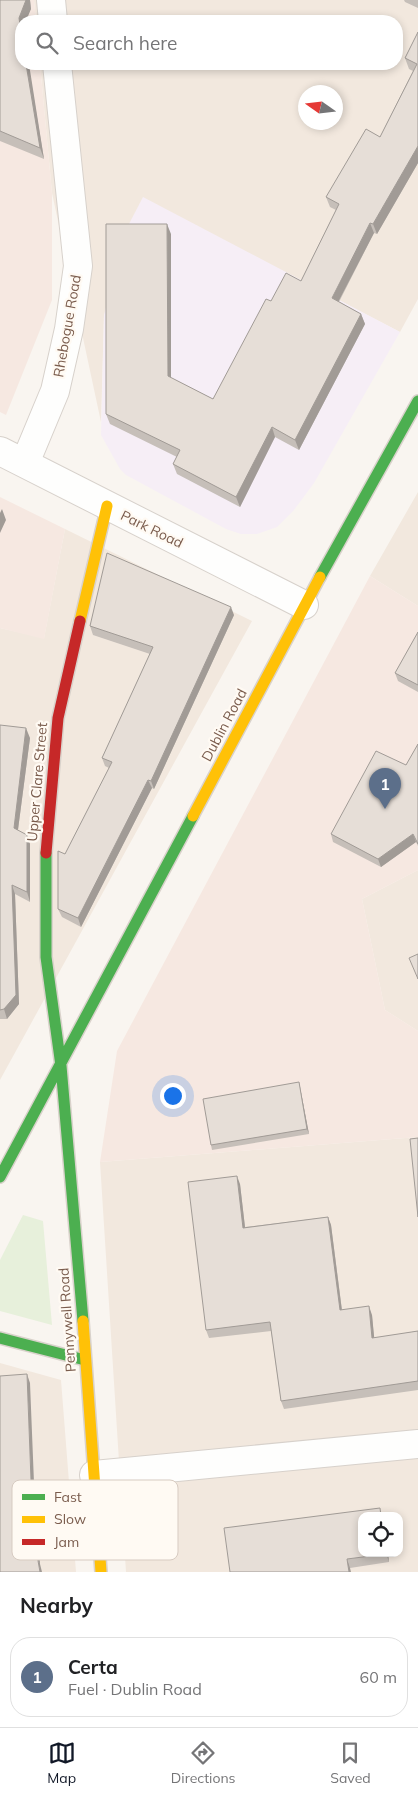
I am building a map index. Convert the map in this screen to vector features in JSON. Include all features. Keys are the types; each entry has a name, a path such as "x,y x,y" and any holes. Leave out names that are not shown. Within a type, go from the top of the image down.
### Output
{"main road":[{"name":"Dublin Road","path":"0,1177 61,1066 304,605 418,401"},
{"name":"Upper Clare Street","path":"61,1066 46,957 46,842 58,718 107,506"},
{"name":"Pennywell Road","path":"61,1066 77,1233 94,1480"},
{"path":"0,1338 85,1360"}],"street":[{"path":"51,0 52,15"},
{"name":"Rhebogue Road","path":"25,463 55,391 69,329 78,266 58,70"},
{"name":"Park Road","path":"0,451 304,605"},
{"path":"94,1475 418,1444"}],"shaded area":[{"path":"0,0 34,0 35,15 15,15 15,70 41,70 52,193 52,300 6,415 0,412"},
{"path":"34,0 418,0 418,299 400,332 225,241 104,315 101,422 52,193 41,70 403,70 403,15 35,15"},
{"path":"143,197 400,332 314,483 294,510 277,527 257,534 241,534 226,529 126,475 120,469 101,435 104,315 129,224"},
{"path":"418,492 418,606 370,576"},
{"path":"0,497 65,529 44,639 0,628"},
{"path":"65,529 252,621 0,1080 0,628 44,638"},
{"path":"370,576 418,606 418,870 362,899 385,1010 418,1031 418,1137 100,1162 117,1051"},
{"path":"418,870 418,1031 385,1010 362,899"},
{"path":"418,1137 418,1572 126,1572 125,1560 178,1560 178,1480 120,1480 100,1162"},
{"path":"0,1363 61,1380 69,1480 12,1480 12,1560 75,1560 76,1572 0,1572"}],"green space":[{"path":"23,1215 43,1221 52,1325 0,1311 0,1260"}],"building":[{"path":"0,0 26,0 20,15 15,15 15,70 27,70 40,148 0,131"},
{"path":"418,32 418,146 373,224 370,223 332,298 361,314 295,440 272,427 236,497 173,464 180,450 106,414 106,224 167,224 168,376 213,399 266,299 271,301 286,273 301,281 339,204 326,197 366,129 380,137 417,64 405,58"},
{"path":"107,553 231,607 151,781 148,780 78,918 58,909 58,851 65,854 112,762 102,758 153,647 90,626"},
{"path":"418,632 418,685 395,673"},
{"path":"0,725 26,728 14,828 27,835 27,892 12,885 16,995 4,1009 0,1010"},
{"path":"418,744 418,844 413,834 378,859 331,834 376,751 406,765"},
{"path":"418,954 418,979 409,958"},
{"path":"299,1082 307,1129 211,1145 203,1099"},
{"path":"418,1138 418,1217 410,1139"},
{"path":"237,1176 243,1228 328,1217 340,1310 369,1306 372,1338 418,1331 418,1381 281,1401 270,1322 206,1330 188,1182"},
{"path":"27,1374 31,1480 12,1480 12,1560 38,1560 40,1572 0,1572 0,1376"},
{"path":"380,1508 380,1512 358,1512 358,1557 363,1557 347,1559 349,1572 230,1572 224,1528"}],"traffic: fast":[{"path":"320,577 418,401"},
{"path":"0,1177 193,816"},
{"path":"46,853 46,957 61,1066 83,1321"},
{"path":"0,1338 85,1360"}],"traffic: slow":[{"path":"80,621 107,506"},
{"path":"193,816 320,577"},
{"path":"83,1321 94,1480"},
{"path":"100,1560 101,1572"}],"traffic: jam":[{"path":"46,853 58,718 80,621"}],"place":[{"name":"Certa","path":"385,809"}]}
